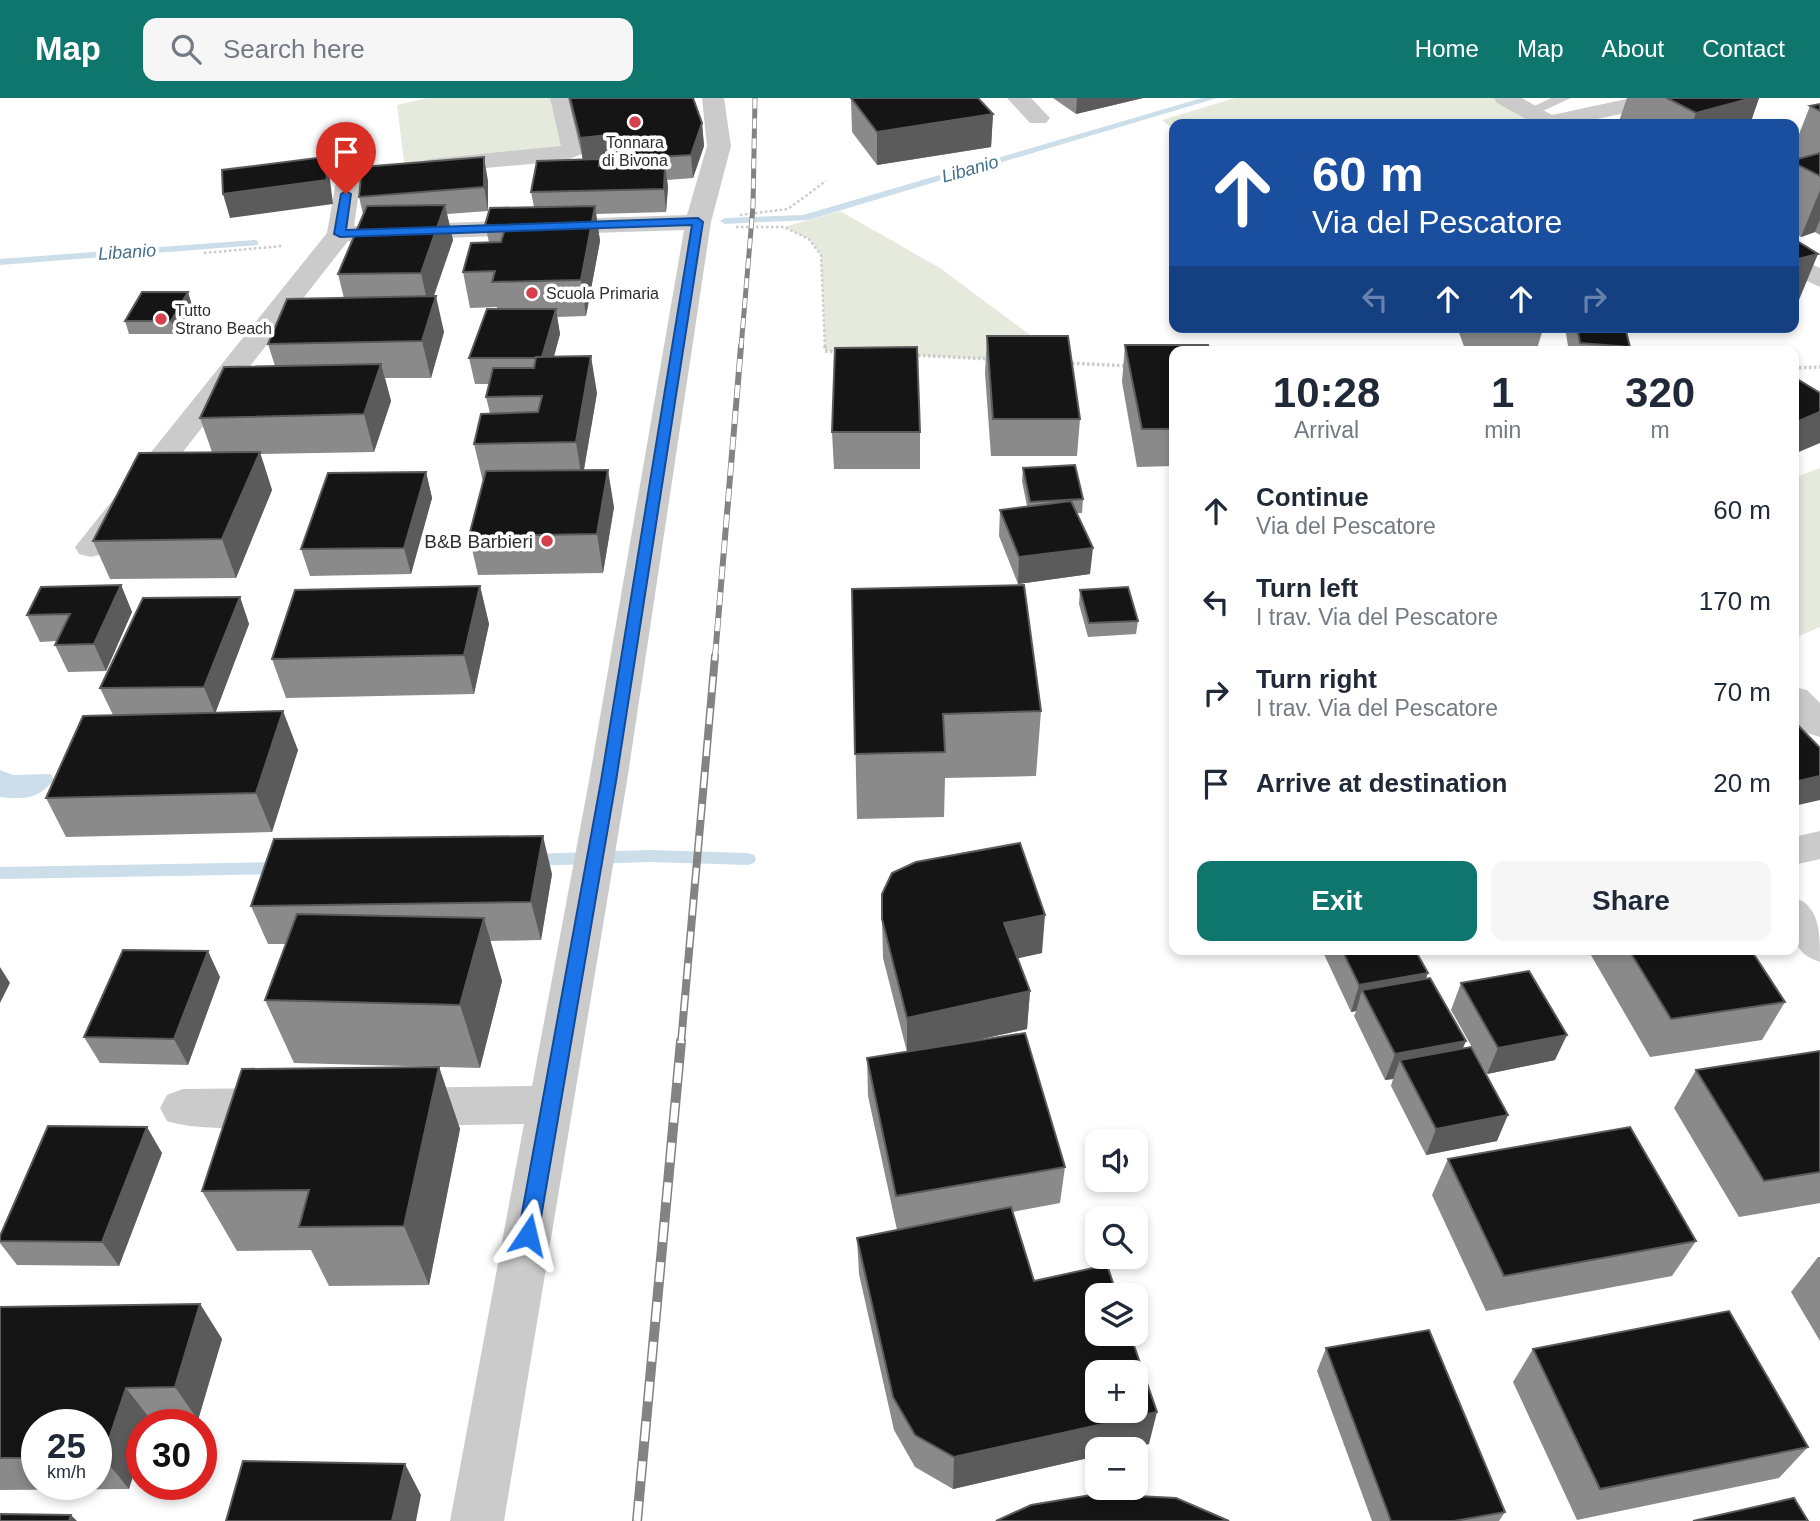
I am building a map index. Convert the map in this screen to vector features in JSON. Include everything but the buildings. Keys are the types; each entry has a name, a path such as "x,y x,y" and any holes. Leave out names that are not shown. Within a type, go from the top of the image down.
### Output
{"street":[{"path":"403,169 564,154 574,149 561,98"},
{"path":"477,1521 591,884 698,222 719,146 713,98"},
{"path":"1018,98 1038,118"},
{"path":"1505,98 1541,119"},
{"path":"1548,119 1663,98"},
{"path":"91,547 337,237 350,169 376,172"},
{"path":"337,237 698,222"},
{"path":"1799,267 1820,279"},
{"path":"1799,704 1820,724"},
{"path":"1799,850 1820,845"},
{"path":"1799,919 1820,946"},
{"path":"183,1108 551,1105"}],"lane":[{"path":"1544,119 1564,98"}],"path":[{"path":"698,222 772,214 798,207 826,181"},
{"path":"698,222 784,227 809,239 821,255 825,351 852,352"},
{"path":"204,253 337,237"},
{"path":"906,355 1001,360"},
{"path":"1055,362 1135,366"},
{"path":"1799,368 1820,367"}],"shaded area":[{"path":"427,98 561,98 574,149 405,169 397,105"},
{"path":"1235,98 1505,98 1542,119 1169,119 1169,126 1162,120"},
{"path":"840,211 940,268 1068,363 825,351 821,255 809,239 784,227"},
{"path":"1820,468 1820,627 1799,636 1799,476"}],"water":[{"path":"0,770 13,775 51,774 54,780 30,797 0,797"}],"waterway":[{"name":"Libanio","path":"725,221 804,218 1212,98"},
{"name":"Libanio","path":"0,262 254,243"},
{"path":"530,860 650,856 748,859"},
{"path":"0,873 283,868"}],"railway":[{"path":"741,348 753,206 755,98"},
{"path":"715,657 741,346"},
{"path":"681,1043 715,656"},
{"path":"637,1521 681,1041"}],"place":[{"name":"Tonnara di Bivona","path":"635,122"},
{"name":"Scuola Primaria","path":"532,293"},
{"name":"Tutto Strano Beach","path":"161,319"},
{"name":"B&B Barbieri","path":"547,541"}],"route":[{"path":"346,194 340,234 698,222 608,781 528,1235"}]}
